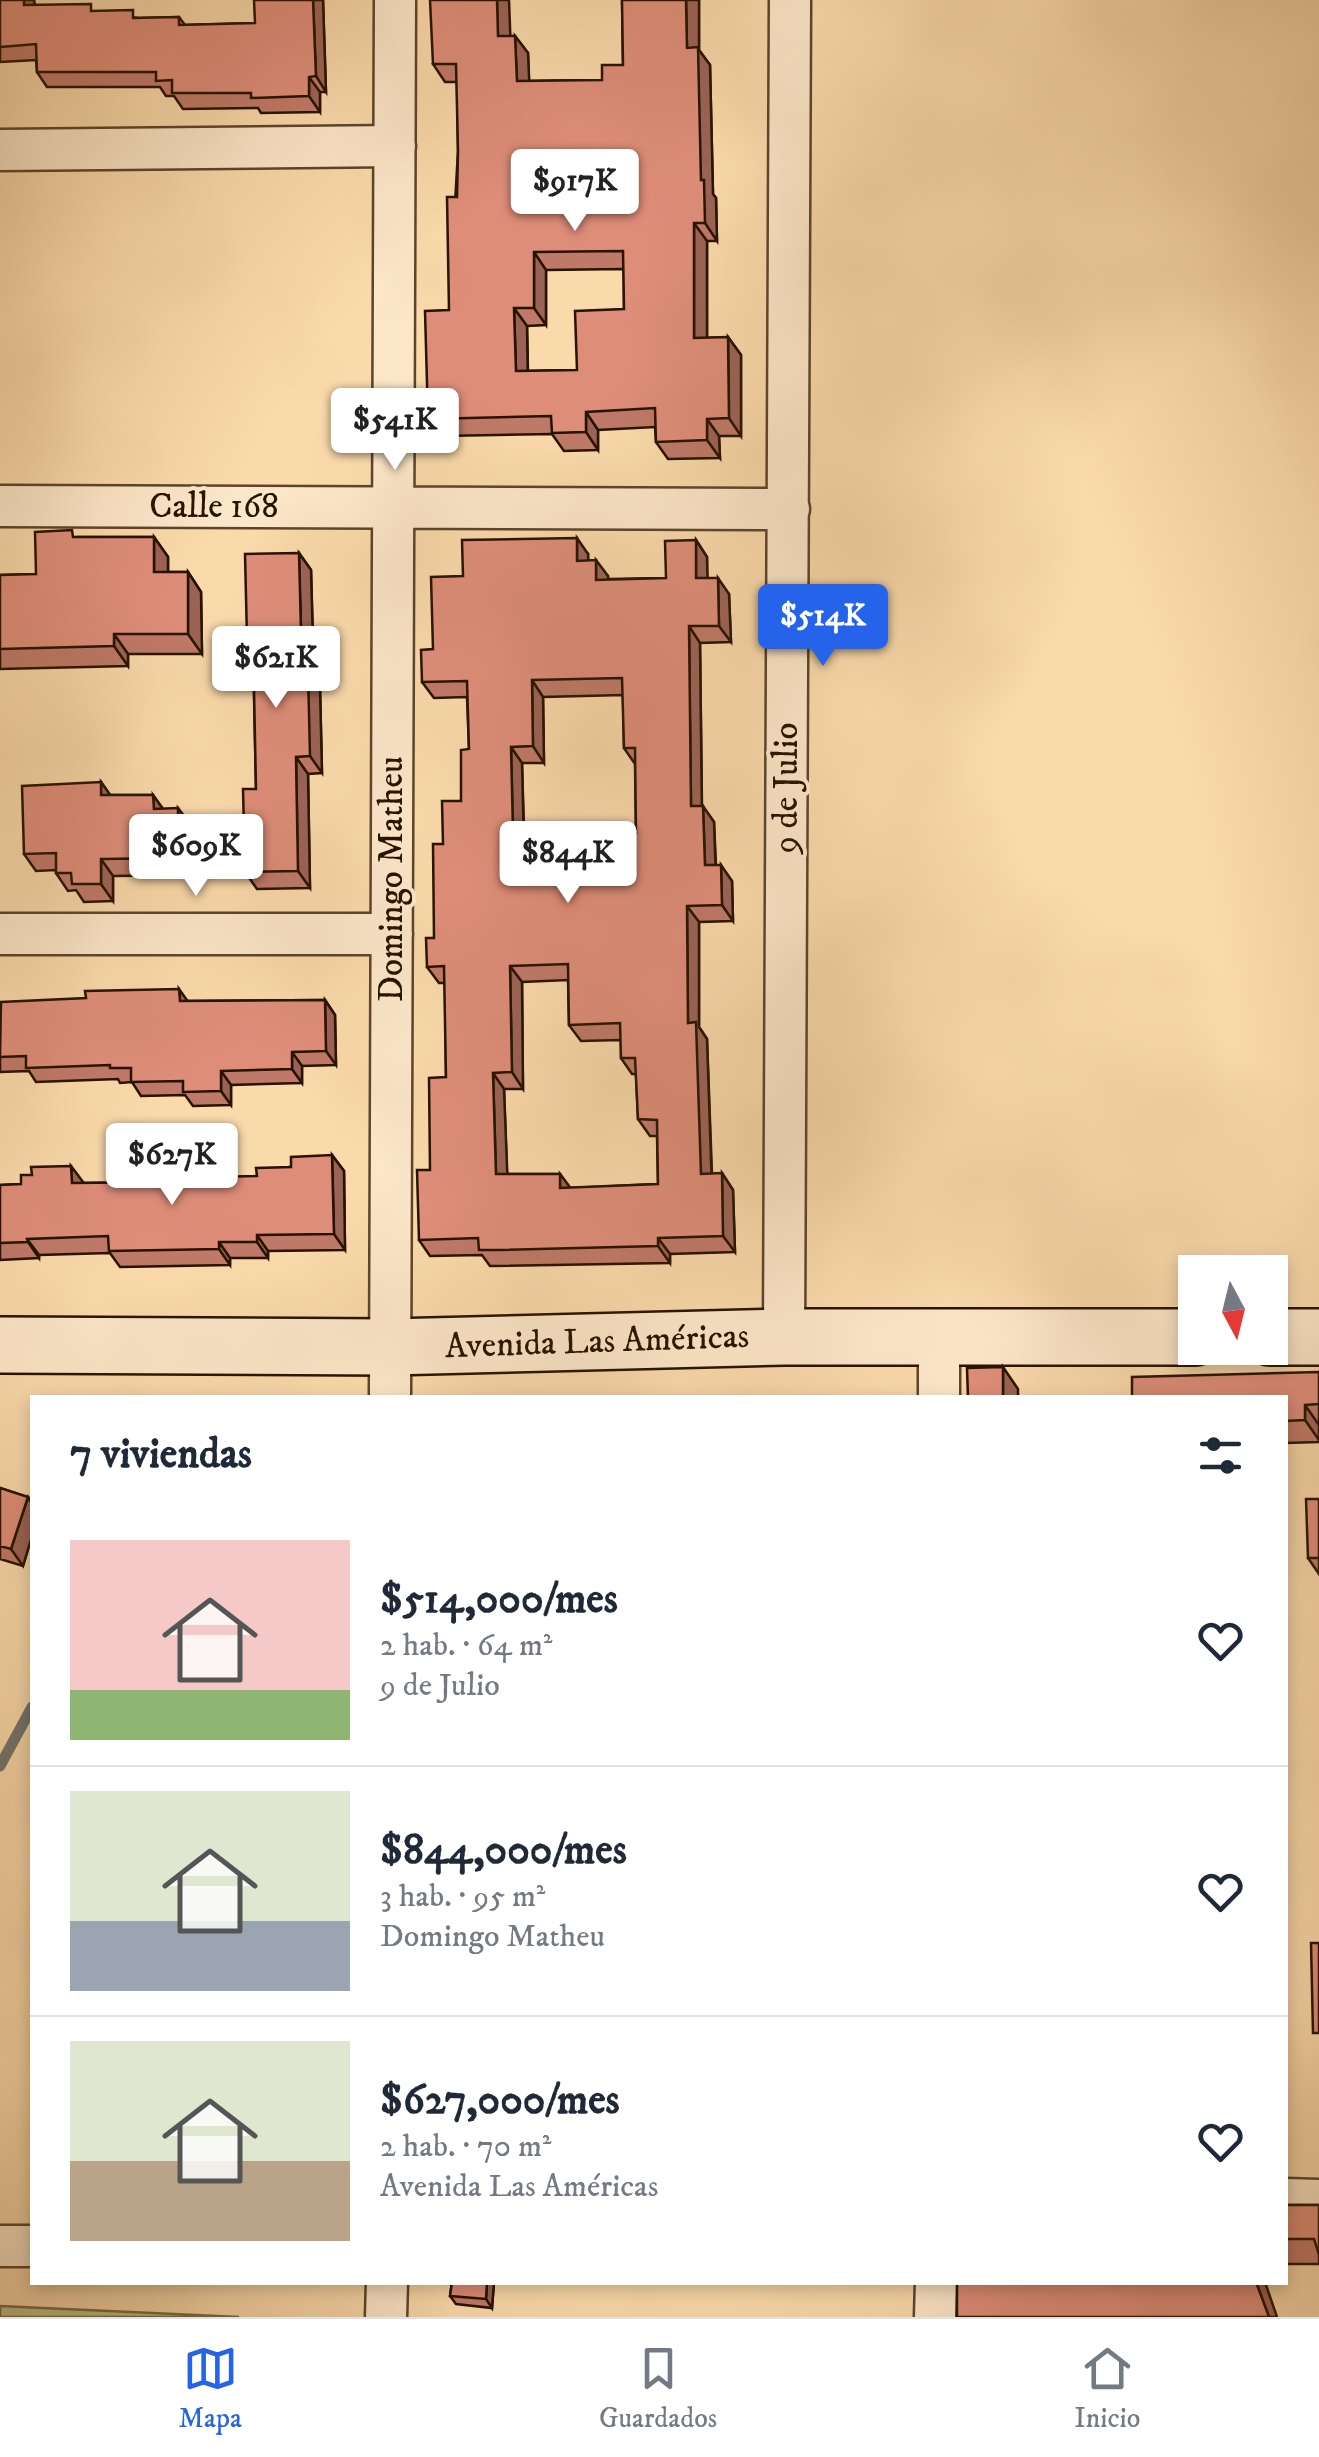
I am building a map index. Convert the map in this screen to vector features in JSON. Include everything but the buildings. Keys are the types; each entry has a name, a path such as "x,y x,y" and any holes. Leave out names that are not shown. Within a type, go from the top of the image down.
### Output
{"main road":[{"name":"Avenida Las Américas","path":"0,1345 390,1372 784,1337 1178,1337"},
{"path":"1288,1337 1319,1337"}],"street":[{"name":"Domingo Matheu","path":"390,1372 395,0"},
{"name":"9 de Julio","path":"784,1337 790,0"},
{"path":"0,150 395,146"},
{"name":"Calle 168","path":"0,506 789,509"},
{"path":"0,934 392,934"},
{"path":"939,1337 939,1395"},
{"path":"1288,2199 1319,2200"},
{"path":"0,2246 30,2246"},
{"path":"386,2285 386,2317"},
{"path":"936,2285 936,2317"}],"shaded area":[{"path":"0,2306 239,2317 0,2317"}],"waterway":[{"path":"0,1766 30,1711"}]}
